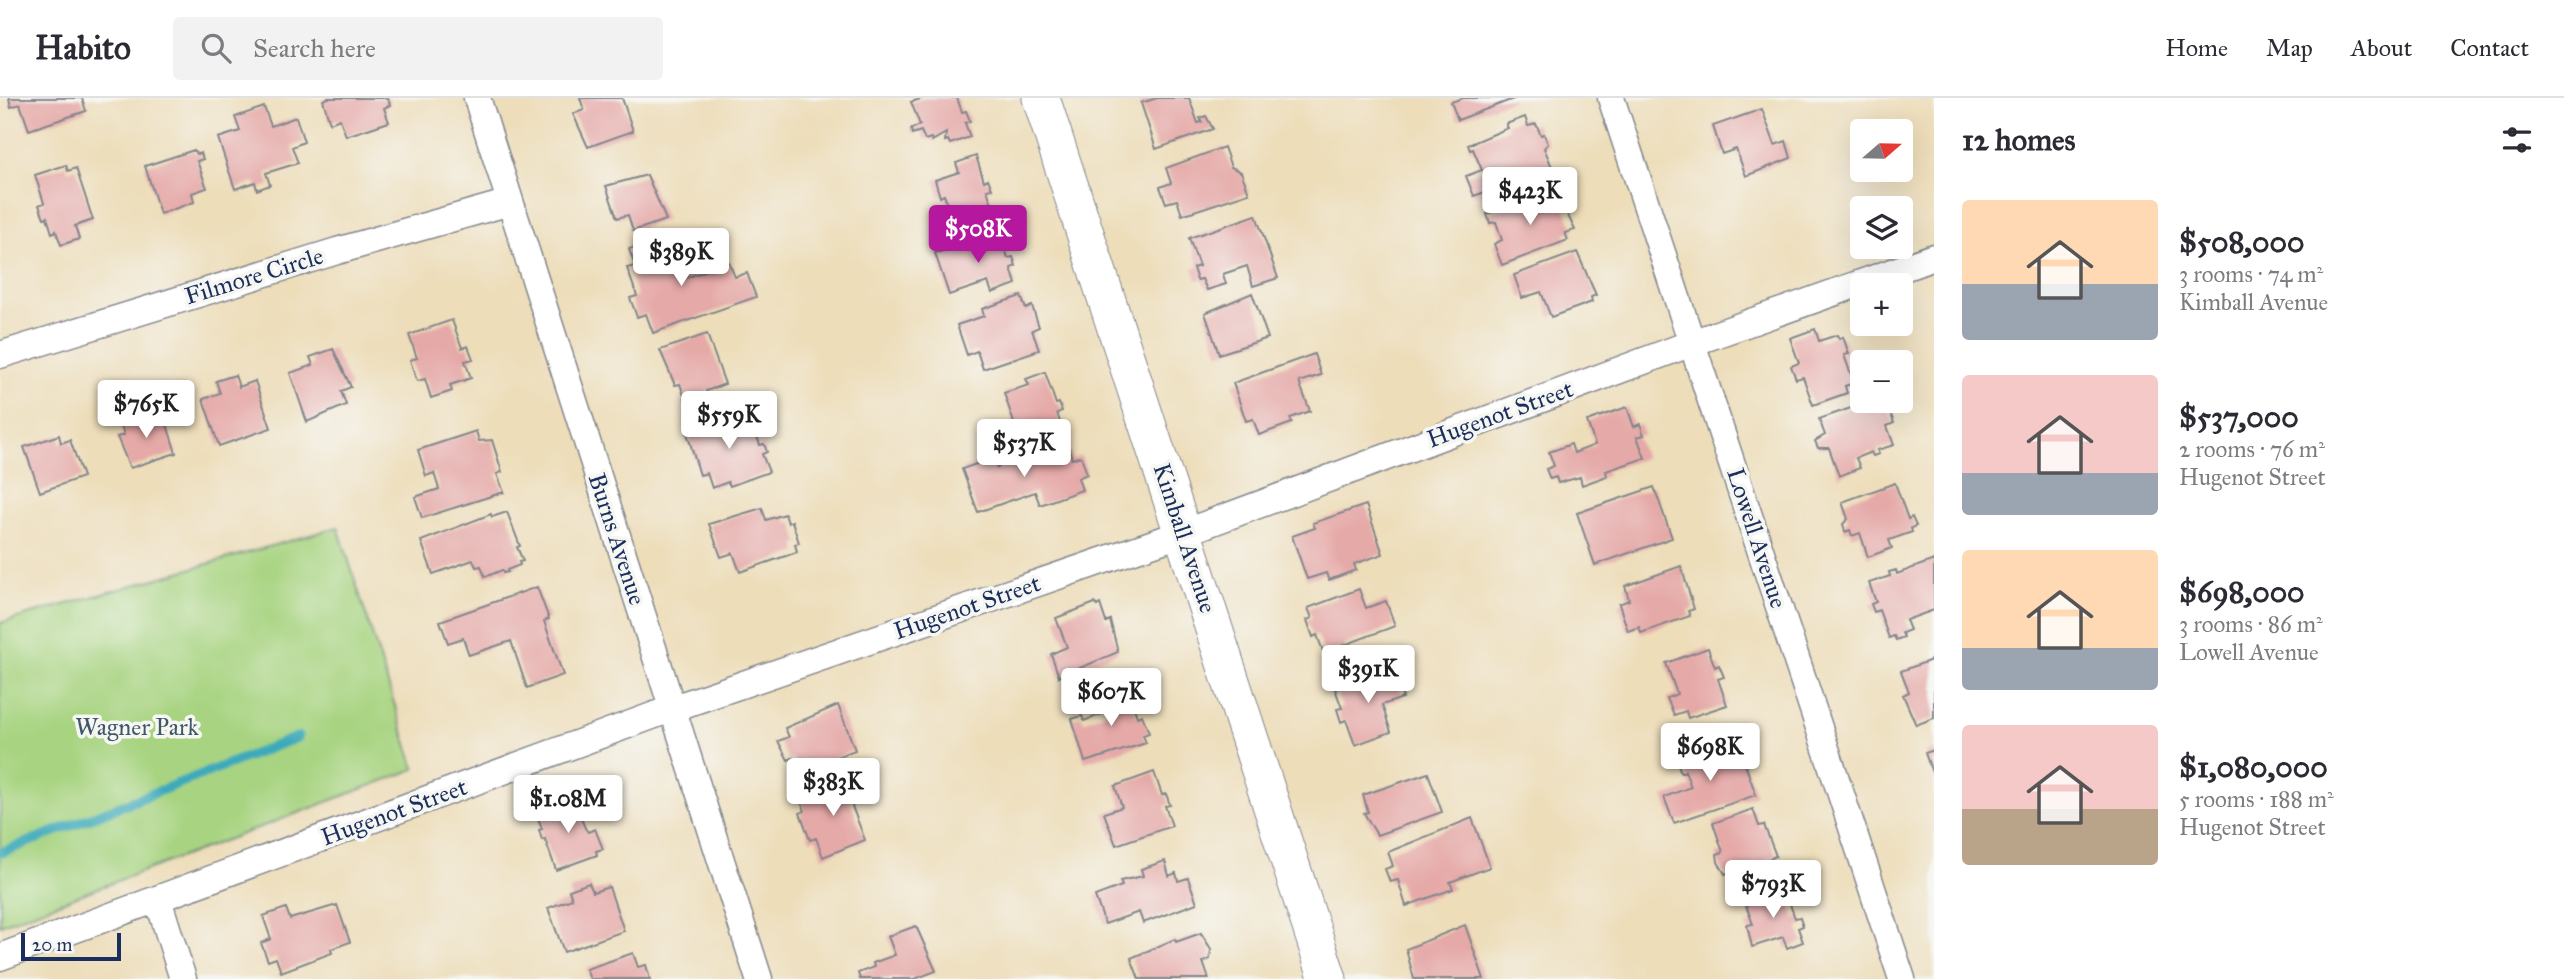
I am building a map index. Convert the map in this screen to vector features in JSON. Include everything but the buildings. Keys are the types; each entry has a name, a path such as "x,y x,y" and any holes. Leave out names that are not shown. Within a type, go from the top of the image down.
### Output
{"street":[{"name":"Burns Avenue","path":"477,98 759,979"},
{"name":"Kimball Avenue","path":"1041,98 1328,979"},
{"name":"Lowell Avenue","path":"1611,98 1902,979"},
{"name":"Filmore Circle","path":"0,355 337,251 510,202"},
{"name":"Hugenot Street","path":"0,957 671,709 1183,533 1692,343 1934,257"},
{"path":"158,899 183,979"}],"green space":[{"name":"Wagner Park","path":"338,527 415,769 0,925 0,623"}],"waterway":[{"path":"0,853 298,737"}]}
